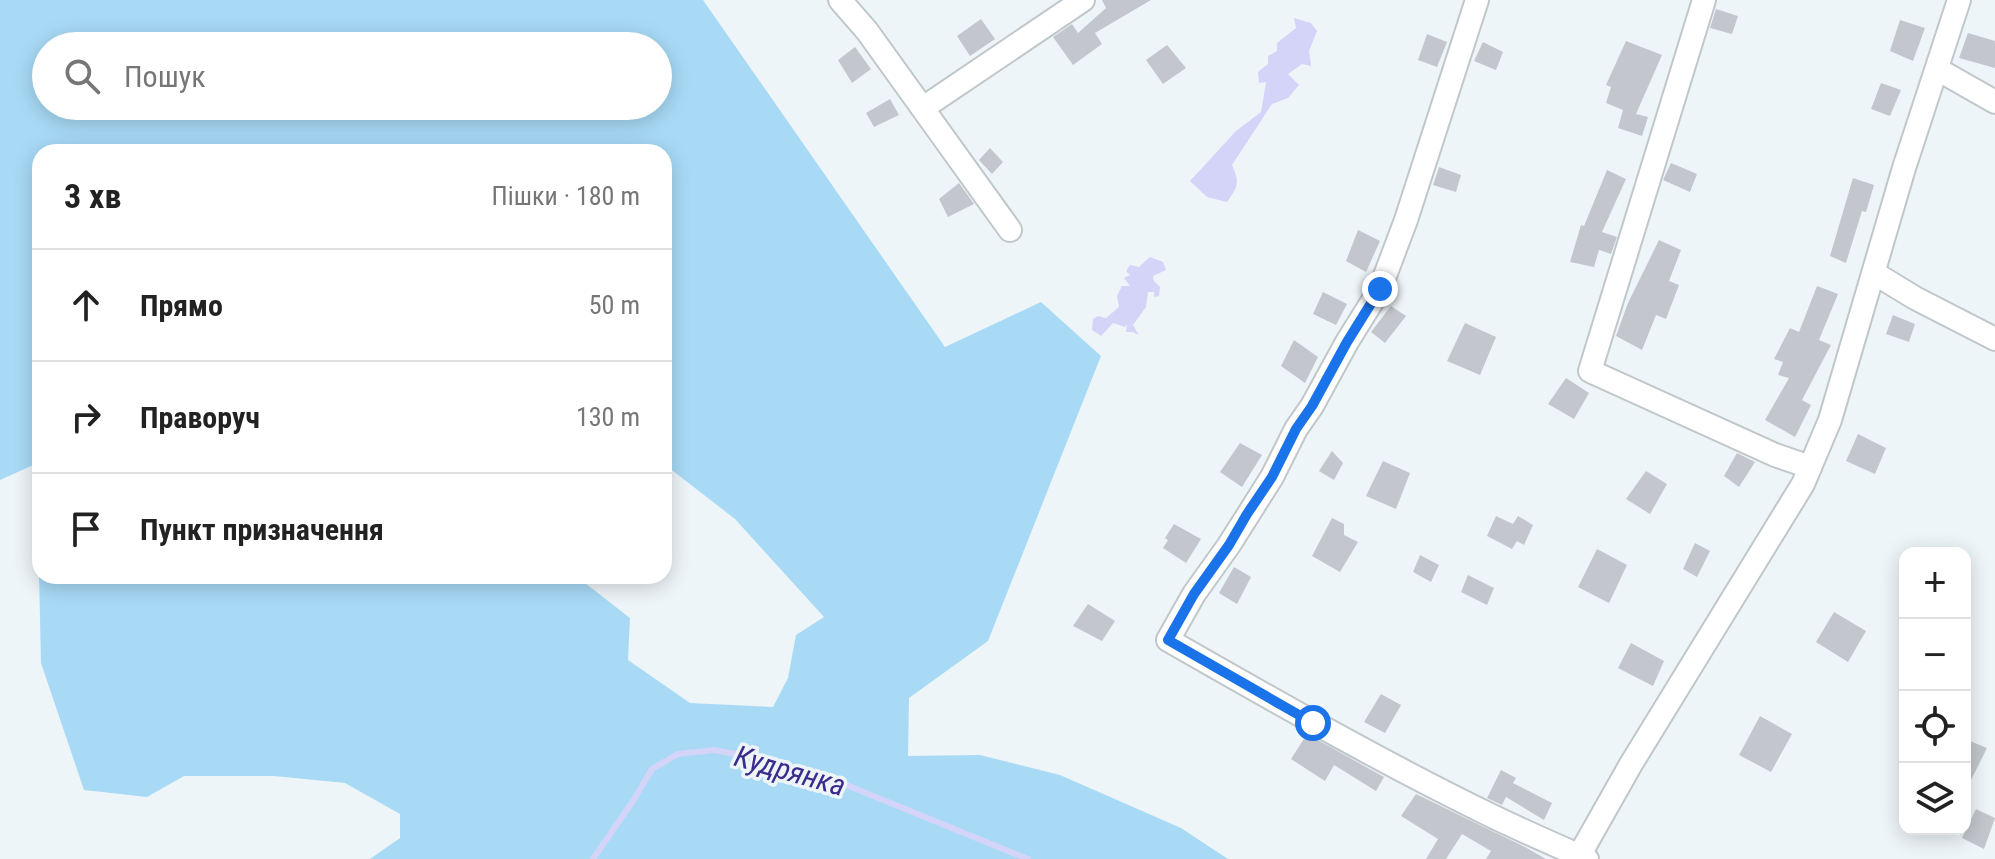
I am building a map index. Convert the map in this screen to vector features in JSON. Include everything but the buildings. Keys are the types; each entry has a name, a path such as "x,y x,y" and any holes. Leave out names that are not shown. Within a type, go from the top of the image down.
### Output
{"street":[{"path":"840,0 867,31 1010,230"},
{"path":"923,108 1083,0"},
{"path":"1477,0 1406,220 1380,289 1296,429 1272,477 1194,594 1168,640 1387,762 1493,817 1583,857 1631,764 1803,484 1830,420 1904,168 1959,0"},
{"path":"1704,0 1590,371 1775,455 1810,467"},
{"path":"1937,69 1995,102"},
{"path":"1874,273 1995,339"}],"shaded area":[{"path":"0,0 703,0 945,347 1041,302 1101,356 988,641 909,698 908,756 980,755 1060,775 1181,828 1228,859 370,859 400,838 400,814 345,783 274,776 184,776 147,797 84,790 41,663 39,584 586,584 630,618 628,660 690,703 773,707 788,678 796,635 824,617 735,519 672,470 672,144 32,144 32,466 0,480"},
{"path":"1294,18 1311,23 1317,31 1309,51 1311,66 1302,64 1288,74 1299,85 1288,98 1272,104 1232,165 1237,184 1227,202 1207,197 1190,181 1236,131 1261,112 1266,82 1259,83 1258,72 1268,64 1268,56 1277,51 1277,43 1296,28"},
{"path":"1150,257 1163,262 1166,270 1153,276 1160,287 1159,296 1154,297 1154,292 1148,292 1146,307 1133,325 1139,335 1126,332 1127,324 1125,327 1113,323 1101,336 1092,330 1093,319 1098,316 1106,318 1119,307 1117,296 1122,286 1130,286 1124,278 1130,275 1126,271 1130,265 1139,267"}],"waterway":[{"name":"Кудрянка","path":"593,859 652,769 678,754 714,750 817,773 1028,859"}],"route":[{"path":"1313,723 1168,640 1194,594 1272,477 1296,429 1380,289"}]}
